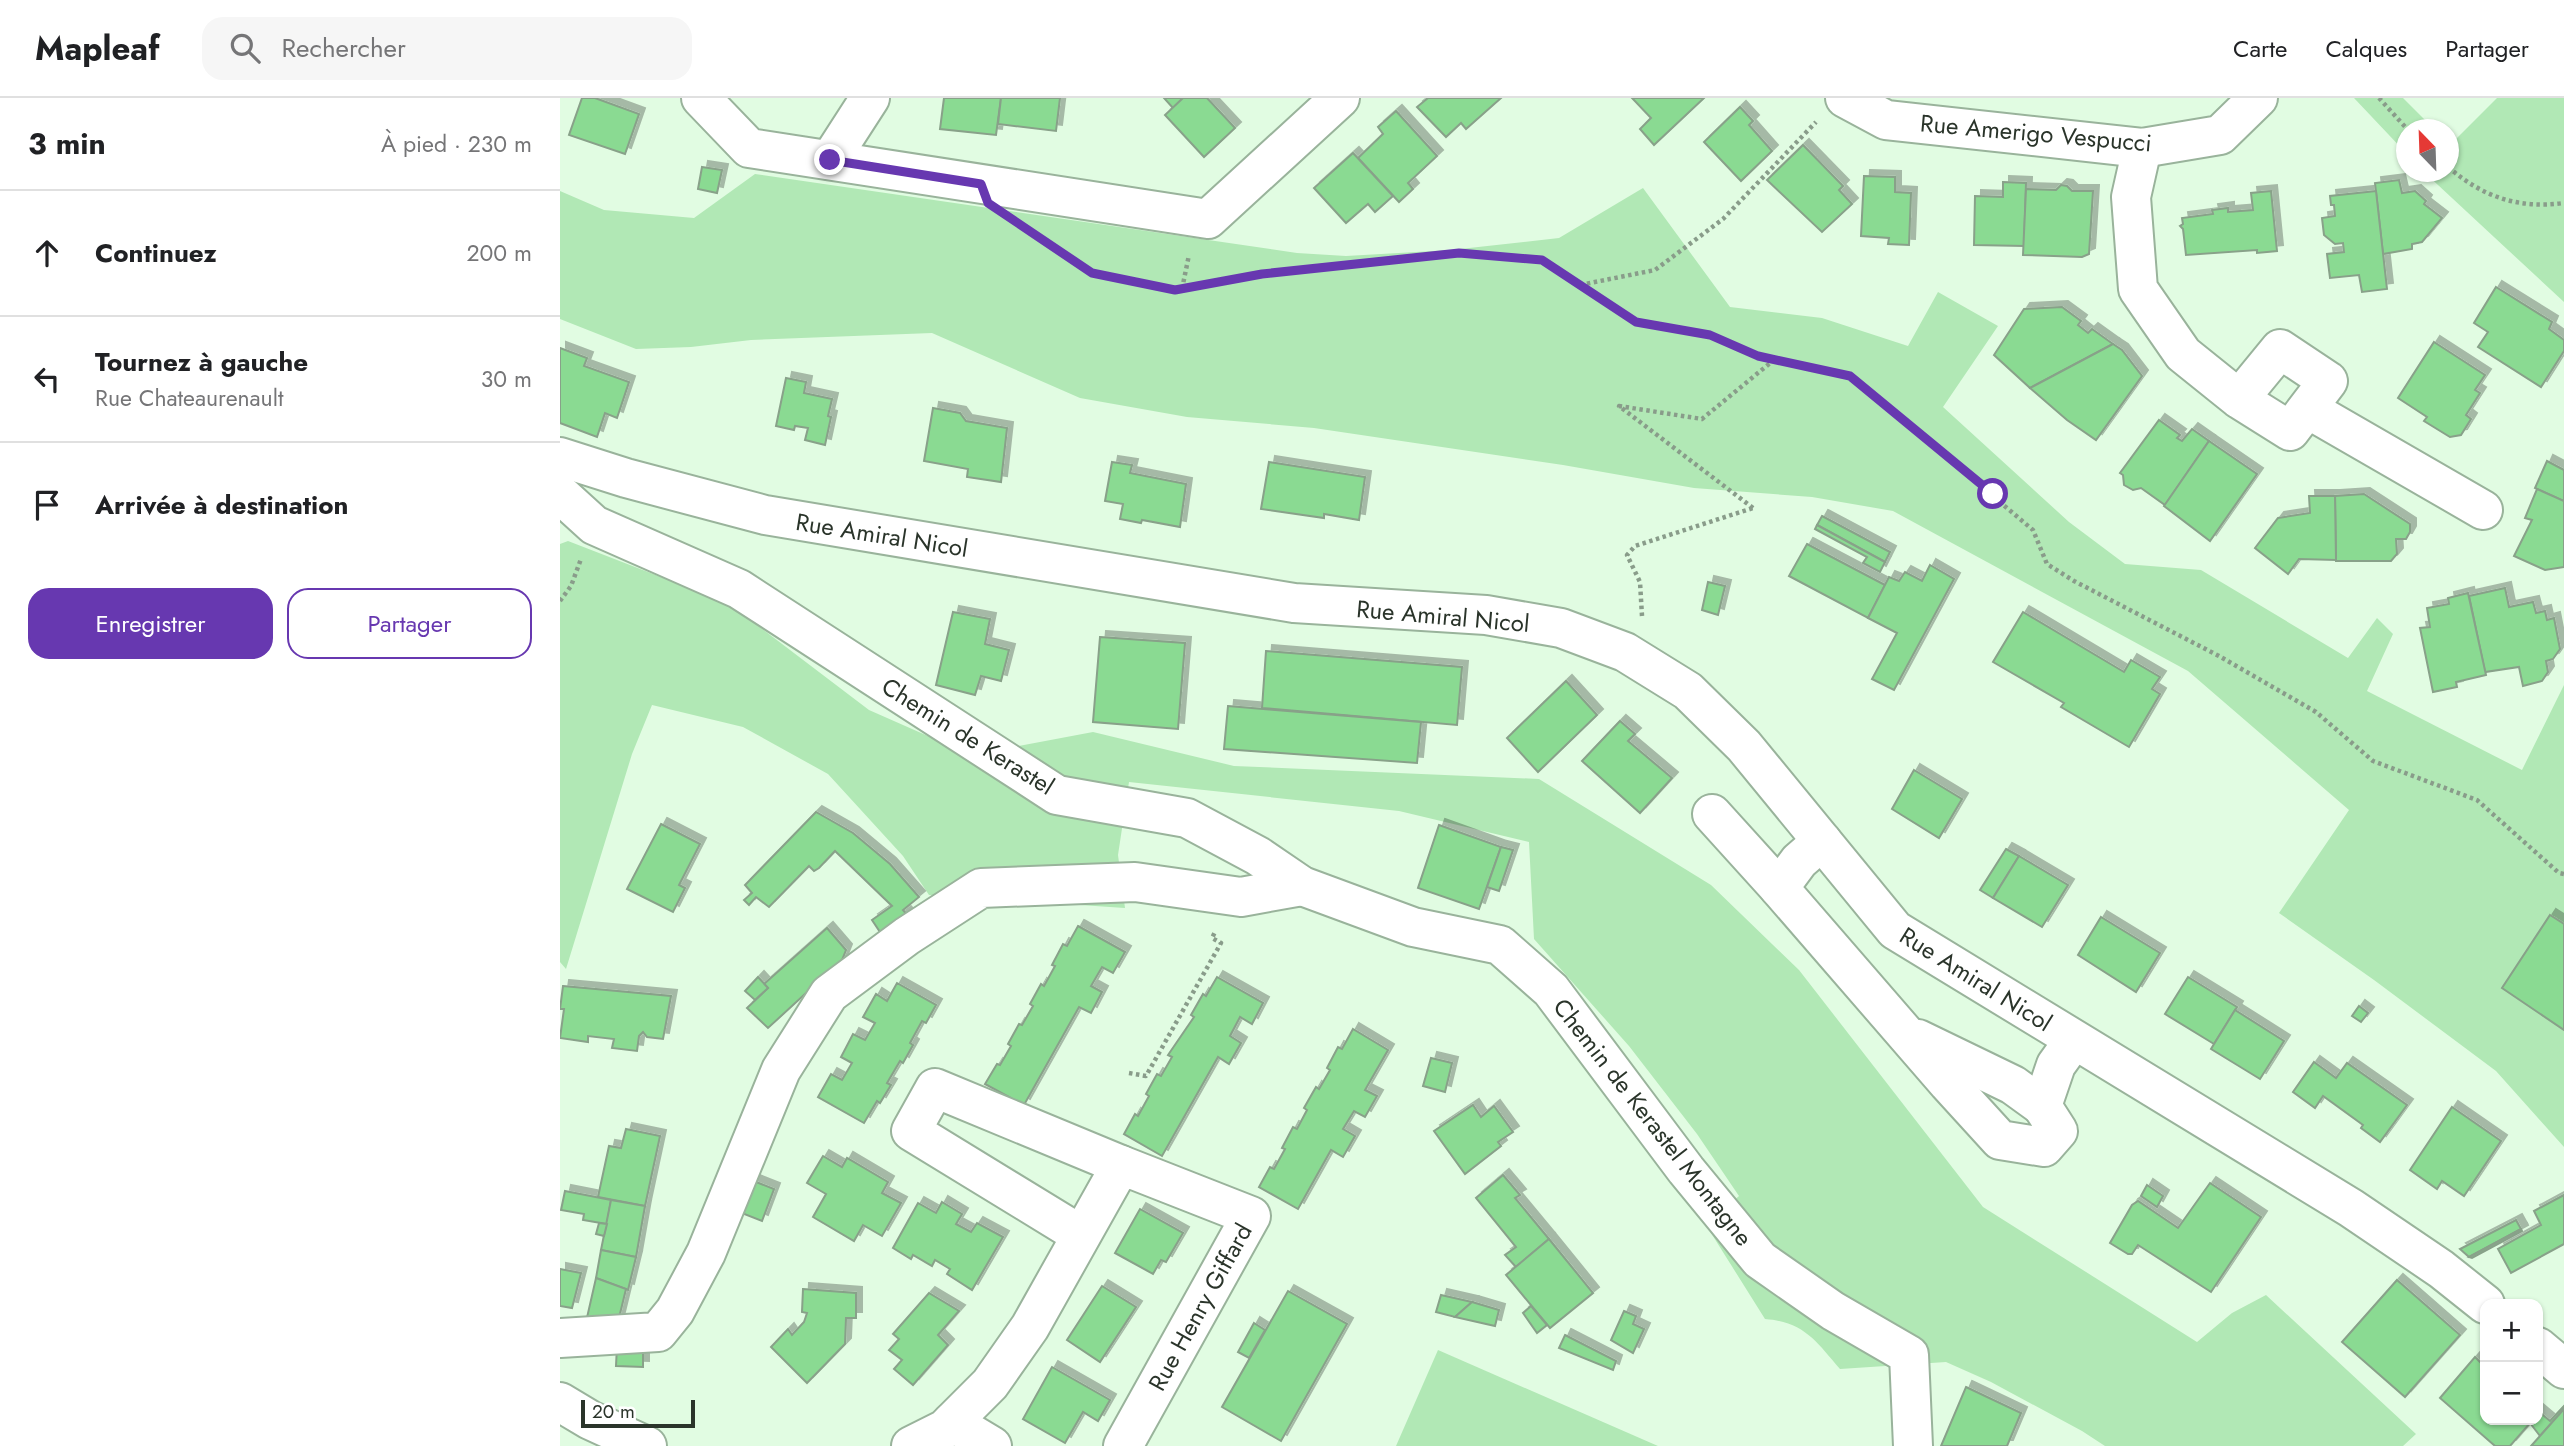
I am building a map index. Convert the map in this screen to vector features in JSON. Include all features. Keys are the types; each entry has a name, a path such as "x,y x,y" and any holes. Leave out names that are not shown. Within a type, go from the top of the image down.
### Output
{"street":[{"path":"701,98 749,148 1208,219 1340,98"},
{"path":"830,160 870,98"},
{"name":"Rue Amerigo Vespucci","path":"1833,108 1886,120 2142,148 2220,135 2258,98"},
{"path":"2142,148 2131,197 2138,289 2183,354 2239,399 2290,430 2328,381 2280,349 2239,399"},
{"path":"2308,409 2483,510"},
{"name":"Rue Amiral Nicol","path":"560,457 626,478 765,515 1294,603 1486,615 1561,628 1625,652 1688,691 1744,746 1895,930 2351,1208 2441,1269 2480,1300"},
{"name":"Chemin de Kerastel","path":"560,494 594,525 739,589 1057,795 1187,818 1258,856 1302,886"},
{"path":"1712,814 2000,1140 2044,1147 2058,1131 2042,1106 2013,1085 1905,1032"},
{"path":"1779,888 1799,861 1822,841"},
{"path":"560,1338 658,1332 675,1311 706,1253 781,1070 829,994 907,936 981,888 1135,882 1241,897 1302,886"},
{"name":"Chemin de Kerastel Montagne","path":"1302,886 1413,927 1500,945 1550,990 1686,1170 1760,1260 1833,1311 1909,1355 1913,1446"},
{"path":"2042,1106 2056,1065 2074,1040"},
{"name":"Rue Henry Giffard","path":"1081,1235 911,1131 935,1088 1251,1216 1124,1446"},
{"path":"911,1446 945,1429 990,1384 1030,1327 1121,1165"},
{"path":"2543,1352 2564,1369"},
{"path":"560,1402 590,1420 648,1446"},
{"path":"952,1422 992,1446"}],"path":[{"path":"2379,98 2398,119"},
{"path":"1579,285 1655,270 1723,219 1833,108"},
{"path":"2459,176 2467,183 2504,200 2538,206 2564,203"},
{"path":"1022,226 1092,273 1175,290 1262,274 1459,253 1542,260 1636,322 1710,335 1758,356 1850,376 2033,530 2047,564 2074,581 2219,656 2316,712 2373,761 2477,800 2559,873 2564,874"},
{"path":"1643,614 1640,582 1627,555 1635,546 1754,508 1619,406 1702,419 1775,359"},
{"path":"1129,1073 1146,1076 1221,943 1212,938"}],"green space":[{"path":"2354,98 2403,98 2424,119 2396,119 2396,142"},
{"path":"2497,98 2564,98 2564,302 2435,182 2459,182 2459,136"},
{"path":"755,174 1297,253 1346,256 1451,250 1559,238 1643,188 1730,307 1822,318 1908,346 1938,292 1998,326 1943,407 2069,522 2125,564 2201,570 2348,658 2377,618 2393,634 2367,691 2522,770 2564,685 2564,1147 2496,1071 2279,913 2349,810 2188,671 1893,511 1812,497 1694,488 1563,465 1314,428 1187,417 1080,398 932,333 751,340 691,347 636,349 560,319 560,191 604,210 694,218"},
{"path":"568,541 728,603 869,710 971,755 1093,732 1234,766 1539,779 1711,885 1799,970 1983,1207 2197,1342 2232,1313 2266,1295 2416,1434 2403,1446 2105,1446 1991,1382 1946,1362 1840,1369 1816,1342 1800,1329 1765,1319 1706,1225 1739,1196 1697,1134 1629,1046 1534,939 1529,842 1399,811 1129,782 1118,855 1125,908 929,895 903,856 828,774 743,727 652,705 632,754 566,969 560,962 560,544"},
{"path":"1438,1350 1658,1446 1396,1446"}],"building":[{"path":"582,98 595,98 639,114 625,154 569,135"},
{"path":"944,98 1001,98 996,135 940,129"},
{"path":"1001,98 1060,98 1056,131 998,124"},
{"path":"1164,98 1183,98 1173,108"},
{"path":"1183,98 1207,98 1235,128 1204,157 1165,115"},
{"path":"1428,98 1501,98 1466,129 1461,123 1446,137 1417,107"},
{"path":"1632,98 1704,98 1654,145 1640,129 1651,118"},
{"path":"1740,107 1753,121 1749,125 1772,151 1741,181 1704,142"},
{"path":"1396,111 1437,156 1408,183 1413,189 1399,202 1358,158 1383,134 1378,127"},
{"path":"1803,145 1843,186 1839,190 1852,204 1822,232 1767,180"},
{"path":"1353,153 1393,196 1375,212 1368,204 1346,223 1314,188"},
{"path":"702,167 722,170 717,193 698,189"},
{"path":"1864,176 1895,177 1895,192 1911,193 1909,245 1888,244 1889,238 1861,236"},
{"path":"2003,182 2026,183 2024,246 1974,245 1975,196 2003,197"},
{"path":"2399,182 2402,193 2415,191 2426,201 2424,204 2442,218 2422,242 2412,244 2412,249 2383,254 2375,183"},
{"path":"2061,185 2072,191 2093,191 2089,254 2082,257 2023,255 2026,189 2056,190"},
{"path":"2271,191 2277,251 2186,255 2183,229 2180,226 2183,224 2182,218 2213,214 2212,210 2228,208 2228,212 2253,210 2251,193"},
{"path":"2376,191 2387,289 2362,292 2359,275 2330,278 2327,254 2344,252 2343,243 2335,244 2324,235 2322,218 2335,216 2330,196"},
{"path":"2496,287 2552,322 2549,329 2564,340 2564,351 2541,387 2478,347 2488,332 2474,323"},
{"path":"2062,307 2081,321 2078,325 2088,333 2092,329 2113,344 2030,388 1994,355 2024,309"},
{"path":"2434,342 2485,375 2475,390 2480,393 2466,415 2471,419 2461,435 2450,437 2424,421 2427,417 2398,398"},
{"path":"2113,344 2122,350 2142,376 2096,440 2067,420 2030,388"},
{"path":"560,348 587,358 584,366 629,382 617,418 605,413 597,437 560,423"},
{"path":"786,378 806,382 804,393 832,399 825,445 805,440 808,428 795,426 794,430 776,426"},
{"path":"933,408 960,413 966,421 1007,428 1001,482 967,477 968,469 924,461"},
{"path":"2159,420 2180,435 2177,438 2182,441 2192,429 2209,441 2165,505 2141,488 2133,490 2124,485 2123,475 2120,473"},
{"path":"2209,441 2257,474 2210,541 2164,506"},
{"path":"2547,461 2564,470 2564,501 2535,488"},
{"path":"1112,462 1132,465 1130,473 1186,484 1180,527 1120,519 1123,504 1105,501"},
{"path":"1269,462 1365,477 1359,520 1261,509"},
{"path":"2537,489 2564,501 2564,567 2545,570 2514,556 2532,520 2525,518"},
{"path":"2364,494 2410,524 2410,532 2406,539 2396,539 2397,554 2391,561 2336,561 2335,496"},
{"path":"2309,496 2335,496 2336,560 2299,559 2288,574 2255,548 2278,518 2310,513"},
{"path":"1822,516 1890,552 1885,562 1817,525"},
{"path":"1817,525 1885,562 1880,572 1863,563 1867,557 1815,529"},
{"path":"1807,544 1885,585 1868,618 1789,576"},
{"path":"1930,565 1954,579 1894,690 1872,679 1897,633 1868,618 1889,577 1899,581 1905,572 1922,581"},
{"path":"1708,582 1725,586 1718,615 1702,610"},
{"path":"2505,588 2509,607 2533,602 2536,613 2545,611 2547,620 2554,618 2560,649 2553,659 2546,661 2548,672 2542,681 2523,686 2519,667 2485,672 2469,596"},
{"path":"2468,593 2486,675 2456,682 2457,687 2433,692 2420,628 2430,627 2427,608 2449,604 2448,598"},
{"path":"953,612 990,619 985,644 1009,650 1001,681 981,676 975,695 936,685"},
{"path":"2023,612 2124,672 2131,660 2160,677 2152,689 2160,694 2129,747 2061,707 2064,703 1993,662"},
{"path":"1100,637 1185,643 1178,729 1093,722"},
{"path":"1266,651 1462,667 1457,725 1262,708"},
{"path":"1566,681 1597,715 1538,772 1507,738"},
{"path":"1228,706 1421,722 1417,763 1224,749"},
{"path":"1620,721 1635,734 1628,741 1672,778 1640,813 1582,761"},
{"path":"1914,770 1962,799 1939,838 1892,809"},
{"path":"816,812 853,833 890,864 919,897 903,910 911,919 884,938 872,920 892,906 835,851 814,871 809,866 769,907 756,897 749,905 744,900 752,893 745,885"},
{"path":"661,824 700,844 679,885 685,888 673,912 627,889"},
{"path":"1439,825 1501,847 1479,909 1418,888"},
{"path":"1501,847 1513,850 1499,891 1487,887"},
{"path":"2006,849 2019,856 1993,898 1980,890"},
{"path":"2019,856 2068,885 2042,927 1993,898"},
{"path":"2550,915 2564,924 2564,1030 2502,988"},
{"path":"2101,917 2160,953 2136,992 2078,955"},
{"path":"1078,926 1125,952 1113,973 1102,967 1091,986 1102,992 1091,1013 1079,1007 1024,1105 985,1084 1011,1046 1008,1044 1033,1006 1030,1004 1041,984 1044,986 1055,966 1052,965 1063,944 1067,946"},
{"path":"827,928 846,950 842,960 768,1028 747,1008 768,988 764,984"},
{"path":"758,977 768,988 755,1000 745,991"},
{"path":"1217,977 1263,1003 1252,1024 1240,1017 1230,1036 1241,1043 1229,1064 1218,1057 1162,1156 1124,1134 1149,1096 1146,1094 1157,1074 1161,1076 1172,1057 1168,1055 1194,1017 1191,1015 1203,994 1206,996"},
{"path":"2188,977 2237,1007 2214,1044 2165,1014"},
{"path":"897,983 936,1005 926,1023 922,1021 903,1063 900,1061 887,1083 891,1085 880,1103 877,1101 864,1123 818,1097 831,1074 842,1080 852,1063 841,1057 853,1034 865,1040 875,1023 863,1017 876,994 887,1001"},
{"path":"563,986 671,996 663,1039 647,1037 643,1032 639,1036 637,1051 612,1048 614,1039 588,1036 588,1042 560,1038 564,1009 560,1009"},
{"path":"2359,1006 2368,1013 2361,1022 2352,1016"},
{"path":"2235,1010 2284,1041 2260,1079 2211,1049"},
{"path":"1353,1029 1388,1050 1365,1090 1377,1096 1365,1117 1354,1111 1343,1129 1355,1136 1343,1157 1331,1150 1298,1209 1259,1187 1270,1167 1274,1169 1293,1127 1297,1129 1307,1110 1304,1108 1330,1070 1327,1068 1338,1047 1342,1049"},
{"path":"1431,1058 1452,1063 1445,1092 1423,1086"},
{"path":"2314,1062 2336,1078 2347,1063 2407,1105 2380,1142 2361,1128 2363,1125 2323,1096 2315,1108 2293,1092"},
{"path":"1473,1105 1481,1117 1494,1106 1513,1132 1498,1142 1501,1146 1465,1174 1434,1131"},
{"path":"2452,1107 2501,1141 2464,1196 2442,1181 2437,1189 2410,1170"},
{"path":"626,1129 660,1136 645,1206 598,1197 609,1146 621,1148"},
{"path":"823,1156 842,1167 847,1158 888,1182 882,1193 901,1203 882,1236 863,1225 854,1241 813,1217 826,1194 807,1183"},
{"path":"1503,1175 1520,1195 1515,1198 1549,1239 1516,1267 1505,1255 1516,1247 1476,1198"},
{"path":"746,1178 774,1189 762,1221 734,1210"},
{"path":"2210,1183 2261,1217 2211,1292 2138,1245 2132,1254 2128,1254 2110,1243 2132,1205 2138,1201 2178,1228"},
{"path":"2147,1185 2163,1196 2157,1207 2141,1196"},
{"path":"565,1191 611,1200 607,1224 583,1220 584,1214 561,1210"},
{"path":"2564,1195 2564,1244 2511,1273 2498,1249 2541,1225 2534,1211"},
{"path":"611,1200 645,1206 636,1257 601,1250"},
{"path":"942,1202 962,1214 956,1224 971,1232 977,1223 1003,1237 972,1290 947,1274 950,1269 935,1260 932,1266 913,1255 911,1259 893,1248 918,1203 936,1213"},
{"path":"1140,1209 1183,1233 1166,1262 1161,1260 1153,1274 1115,1253"},
{"path":"2516,1220 2521,1229 2469,1257 2460,1249"},
{"path":"599,1223 607,1224 604,1236 596,1234"},
{"path":"2521,1229 2522,1231 2472,1258 2469,1257"},
{"path":"1549,1239 1593,1293 1550,1328 1506,1275"},
{"path":"601,1250 636,1257 628,1290 596,1278"},
{"path":"560,1269 581,1273 572,1308 560,1306"},
{"path":"596,1278 626,1289 616,1330 586,1322"},
{"path":"2397,1280 2460,1335 2405,1397 2342,1342"},
{"path":"1102,1286 1136,1307 1100,1362 1067,1340"},
{"path":"803,1289 856,1293 856,1318 846,1318 845,1344 807,1383 771,1347 788,1329 792,1335 804,1322 807,1313 802,1312"},
{"path":"1288,1291 1347,1324 1281,1441 1222,1407"},
{"path":"929,1293 959,1311 938,1335 948,1345 913,1385 894,1369 902,1360 889,1350 899,1339 893,1334"},
{"path":"1441,1295 1472,1302 1455,1317 1436,1312"},
{"path":"1472,1302 1499,1310 1495,1326 1455,1317"},
{"path":"1531,1306 1547,1325 1537,1333 1523,1313"},
{"path":"1624,1311 1636,1316 1633,1324 1644,1329 1633,1353 1611,1340"},
{"path":"1254,1323 1265,1330 1249,1358 1238,1352"},
{"path":"1565,1335 1616,1361 1613,1370 1559,1348"},
{"path":"617,1346 643,1347 643,1367 616,1366"},
{"path":"2475,1357 2480,1362 2480,1425 2528,1425 2510,1446 2495,1446 2440,1398"},
{"path":"1052,1367 1110,1400 1098,1421 1083,1412 1065,1443 1023,1419"},
{"path":"1966,1387 2021,1413 2007,1446 1941,1446"},
{"path":"2564,1406 2564,1409 2540,1436 2532,1425 2543,1425 2543,1415 2550,1421"},
{"path":"2564,1409 2564,1446 2531,1446 2540,1436"}],"route":[{"path":"830,160 981,184 988,203 1092,273 1175,290 1262,274 1459,253 1542,260 1636,322 1710,335 1758,356 1850,376 1993,494"}]}
